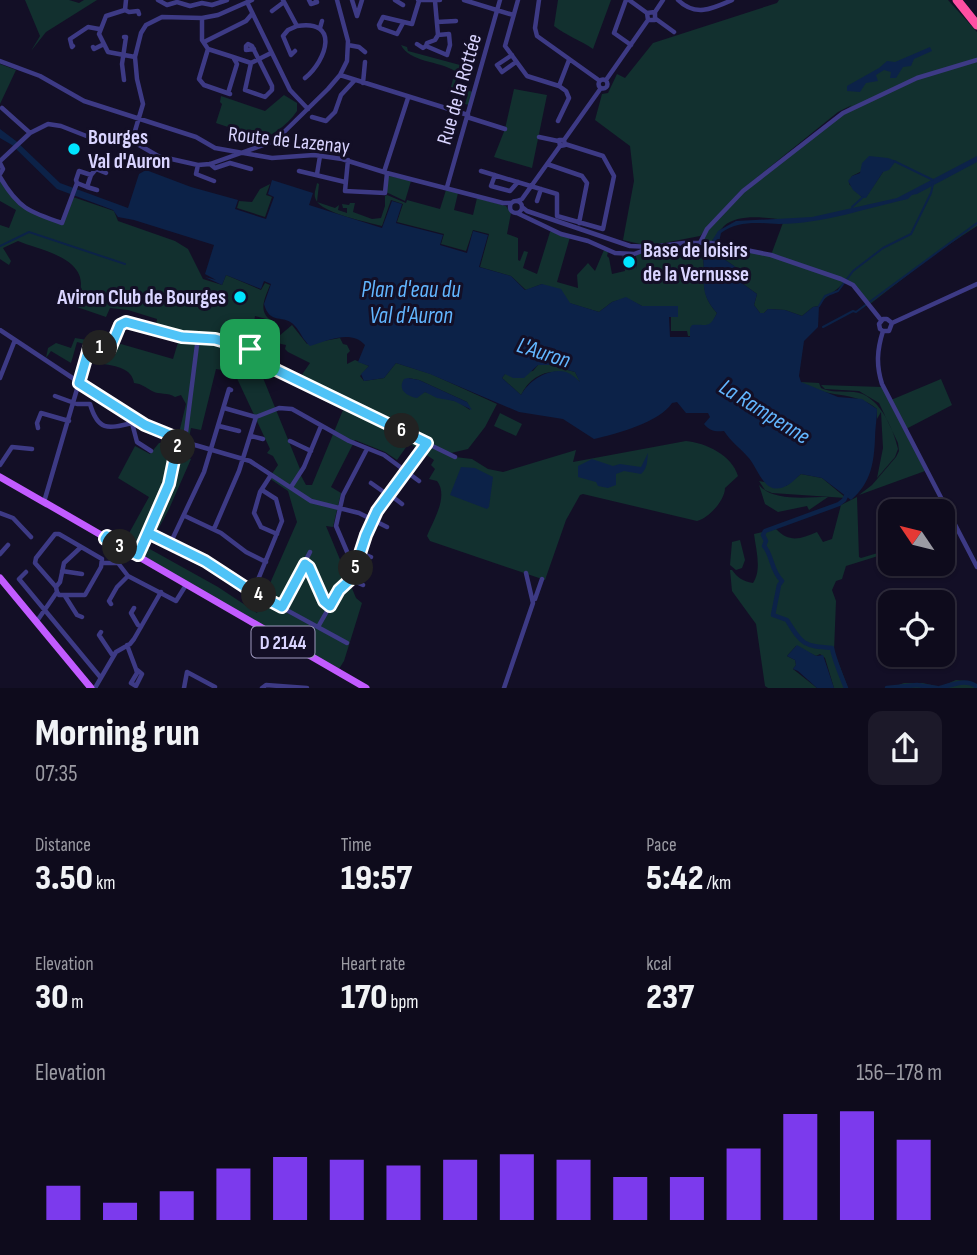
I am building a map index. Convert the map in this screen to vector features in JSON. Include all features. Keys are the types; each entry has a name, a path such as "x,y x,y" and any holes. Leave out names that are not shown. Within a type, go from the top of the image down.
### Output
{"highway":[{"path":"957,0 977,25"}],"main road":[{"name":"D 2144","path":"0,477 366,688"},
{"path":"0,578 93,688"}],"street":[{"path":"125,10 126,0"},
{"path":"158,0 172,5 177,2 190,6 212,5 227,0"},
{"path":"309,0 311,5 317,2 316,0"},
{"path":"91,175 79,171 72,200 62,223 21,206 10,194 0,176 1,164 30,132 48,124 61,125 89,136 122,137 158,156 198,165 275,139 340,75 346,61 348,45 337,0"},
{"path":"352,0 357,16 362,0"},
{"path":"395,0 403,5"},
{"path":"403,23 397,34 380,28 379,25 383,17 412,24 418,0 438,0 438,36"},
{"path":"464,0 513,15"},
{"name":"Rue de la Rottée","path":"447,187 500,0"},
{"path":"518,0 505,46 530,78 559,86 566,92 569,98 558,121"},
{"path":"539,0 535,28 537,36 603,81"},
{"path":"631,45 614,33 627,0 647,13 655,12"},
{"path":"656,19 655,12 663,0"},
{"path":"678,0 694,11 732,0"},
{"path":"132,141 143,104 135,57 141,33 146,25 162,16 202,18 218,15 249,1 290,90 308,109"},
{"path":"272,11 284,1 297,26"},
{"path":"172,5 172,16"},
{"path":"135,57 108,52 99,29 108,14 125,10 138,11 138,14"},
{"path":"647,13 649,20"},
{"path":"204,42 246,21 253,14"},
{"path":"202,18 201,32 208,49 251,63"},
{"path":"510,205 512,212 521,206 531,186 601,88 603,81 649,20 656,19 674,32"},
{"path":"305,78 319,66 323,56 325,41 320,29 322,21"},
{"path":"437,22 456,21"},
{"path":"295,51 290,55 283,36 285,33 307,24 320,29"},
{"path":"74,46 72,47 70,39 88,27 99,29"},
{"path":"417,44 447,55 449,34 438,36 426,46"},
{"path":"124,37 124,80"},
{"path":"93,47 94,49 104,44"},
{"path":"348,45 365,51"},
{"path":"208,49 199,79 204,86 230,92 237,64 233,57"},
{"path":"254,49 258,59 272,86 272,90 265,97 245,90 251,63 258,59 271,53"},
{"path":"512,55 497,65 502,72 516,62"},
{"path":"559,86 569,60"},
{"path":"700,243 707,229 743,191 843,113 918,78 977,60"},
{"name":"Route de Lazenay","path":"0,61 40,76 84,101 196,137 221,149 271,158 320,156 348,160 386,173 521,206"},
{"path":"363,83 365,62"},
{"path":"340,75 505,129"},
{"path":"315,118 326,121 332,116 341,95 354,80"},
{"path":"348,160 345,191 385,193 386,173 408,97"},
{"path":"2,108 30,132"},
{"path":"481,171 559,195 557,216 603,229 614,176 603,156 539,137"},
{"path":"317,174 320,156"},
{"path":"209,163 215,168 230,163 248,168 243,175"},
{"path":"547,164 582,176 586,180 579,223"},
{"path":"198,165 196,174 214,181"},
{"path":"87,187 96,169 106,173"},
{"path":"299,171 345,182"},
{"path":"495,175 491,186 510,191 518,182"},
{"path":"77,184 97,190"},
{"path":"537,201 541,189"},
{"path":"521,206 561,234 615,253 651,247 711,243 771,255 853,285 881,320"},
{"path":"521,206 639,250"},
{"path":"891,323 977,284"},
{"path":"881,320 887,319 891,323"},
{"path":"881,320 879,326 883,331 877,362 882,384 977,567"},
{"path":"44,502 89,348 111,348 119,327 124,322 197,340 198,337 234,343 250,349 266,365 455,457"},
{"path":"883,331 890,330 891,323"},
{"path":"0,330 133,421 254,463 311,501 373,519 387,527"},
{"path":"0,378 15,340"},
{"path":"136,555 170,480 176,450 188,423 197,340"},
{"path":"170,544 185,516 212,450 229,389 231,390"},
{"path":"55,396 74,403 90,404 97,420 106,427 117,428 133,421"},
{"path":"224,408 256,417 279,408 289,408 384,456 419,481"},
{"path":"38,428 41,413 69,421"},
{"path":"214,529 243,459 256,417"},
{"path":"133,421 137,442 151,451"},
{"path":"219,426 239,431"},
{"path":"291,487 303,470 321,426"},
{"path":"251,436 263,439"},
{"path":"290,440 311,451"},
{"path":"352,580 373,519 427,443"},
{"path":"0,464 12,447 32,449"},
{"path":"357,564 351,561 336,527 344,494 367,449"},
{"path":"272,474 255,506 255,517 261,527 277,534"},
{"path":"371,483 402,504"},
{"path":"253,592 282,521 276,501 262,490"},
{"path":"0,513 13,518 31,537"},
{"path":"185,516 214,529 265,562"},
{"path":"148,533 222,570 253,592 347,643"},
{"path":"55,534 59,534 97,555 103,563 85,595 65,596 59,595 35,563 55,534"},
{"path":"0,554 8,545"},
{"path":"36,622 56,589 64,562 80,548"},
{"path":"282,607 310,552"},
{"path":"360,553 372,557"},
{"path":"103,563 118,563 128,576 176,601 186,585"},
{"path":"305,564 309,567 324,601 330,606"},
{"path":"62,571 82,574"},
{"path":"26,572 19,579 101,678"},
{"path":"526,573 533,603"},
{"path":"111,604 109,601 117,587 128,576"},
{"path":"504,688 542,579"},
{"path":"318,627 343,584 352,580 363,585"},
{"path":"93,688 113,656 122,647 130,644 161,592"},
{"path":"65,596 82,617"},
{"path":"134,608 131,613 141,626"},
{"path":"101,632 99,635 113,656"},
{"path":"127,645 136,669"},
{"path":"184,688 187,672 215,687"},
{"path":"262,688 266,685 307,688"}],"green space":[{"path":"25,0 69,0 79,3 84,0 97,0 46,32 31,51 40,36"},
{"path":"558,0 611,0 593,49 554,26"},
{"path":"779,0 948,0 977,32 977,226 936,253 870,304 860,291 845,281 819,306 813,307 802,316 785,310 768,309 760,313 754,305 757,294 743,284 734,266 718,255 718,246 771,255 784,220 753,217 737,219 724,226 710,243 700,243 703,235 743,191 852,105 838,112 740,191 700,236 648,246 623,240 634,181 630,146 595,120 602,94 608,93 617,74 625,78 653,43 777,3","holes":["862,171 883,172 866,197 863,198 849,184 852,176"]},
{"path":"401,45 407,47 408,51 460,65 454,86 473,92 469,105 465,104 468,94 451,87 455,71 417,58 405,51"},
{"path":"0,64 16,70 0,104"},
{"path":"514,89 547,95 532,168 494,157 505,129"},
{"path":"284,95 297,103 297,111 281,128 248,145 248,141 232,136 234,129 216,123 222,104 221,96 265,111"},
{"path":"0,177 21,206 62,223 73,197 114,211 118,221 175,241 188,249 203,279 222,285 226,275 261,290 265,283 270,285 263,308 270,320 255,316 253,329 244,347 277,369 301,376 310,363 288,352 286,345 272,342 292,325 307,344 340,338 350,351 347,354 347,364 355,360 369,366 360,376 364,381 384,378 396,363 431,374 497,404 485,427 468,449 451,453 455,457 472,459 488,469 503,472 576,450 573,462 686,441 717,451 730,462 738,476 725,488 716,508 697,521 580,495 566,520 545,580 430,541 427,536 441,501 437,481 429,479 435,469 431,465 434,460 409,443 397,460 355,440 331,487 341,493 333,527 326,526 356,598 362,603 344,661 337,672 122,546 149,497 118,478 135,446 150,454 159,443 163,443 166,429 170,428 179,433 186,404 181,395 175,397 155,392 134,383 127,371 104,364 107,355 121,344 173,359 179,339 155,330 157,319 128,310 110,308 106,317 74,306 81,286 79,274 66,260 56,255 18,241 3,248 11,261 9,265 0,259 0,225 9,228 16,210 0,201","holes":["259,368 343,410 312,485 306,485","216,369 234,372 270,449 267,453 273,456 278,465 269,478 288,491 297,522 257,613 218,587 148,548 191,459 185,457 191,428 201,430","408,378 419,380 467,402 470,410 458,402 421,393"]},
{"path":"387,177 411,181 405,201 386,192"},
{"path":"317,183 319,184 317,201 315,194"},
{"path":"270,184 266,195 272,197 265,217 237,208 239,201 252,202 260,189"},
{"path":"446,190 458,193 454,210 473,215 477,198 506,206 511,213 507,234 518,238 518,260 520,261 524,251 528,252 523,268 537,274 550,232 554,230 570,237 557,282 578,288 577,275 588,263 595,271 604,250 608,252 612,274 625,271 622,256 634,255 637,269 636,255 651,250 710,245 709,251 703,256 704,286 711,306 717,313 711,325 695,325 691,336 688,336 687,331 671,331 671,317 678,316 678,306 642,306 626,298 612,302 599,312 569,303 542,284 526,290 511,276 480,267 489,234 473,230 466,251 441,244 444,234 397,222 403,204 391,200 382,226 336,213 318,202 335,208 339,205 338,210 347,213 347,208 343,208 342,204 355,203 353,212 372,219 381,218 387,195 406,203 407,200 440,209"},
{"path":"75,338 87,340 88,345 77,342 71,363 51,351 46,358 48,348 56,343 71,348"},
{"path":"538,365 550,365 575,372 581,383 565,373 548,372 533,380 521,395 502,378 505,374 533,371"},
{"path":"941,379 952,405 906,429 891,400"},
{"path":"801,382 819,383 821,388 829,391 863,394 877,405 888,422 898,449 895,457 877,478 883,448 881,412 877,419 877,409 868,403 819,391"},
{"path":"821,385 882,387 925,471 859,495 872,485 896,457 899,451 898,443 879,403 859,391 825,389"},
{"path":"500,413 522,424 516,436 494,426"},
{"path":"801,474 822,478 846,498 772,493 765,490 759,481 786,486"},
{"path":"759,485 781,496 828,497 809,510 807,506 778,512 765,504"},
{"path":"857,497 859,557 878,553 878,556 846,566 842,579 836,581 832,590 836,601 834,651 848,688 834,688 825,658 796,646 787,656 795,660 793,669 817,688 768,688 765,686 756,624 732,591 730,570 741,579 753,583 758,566 754,534 776,529 790,538 800,538 817,532 823,542 832,539 841,505"},
{"path":"740,540 745,560 742,568 736,570 730,565 732,542"},
{"path":"956,680 967,681 977,685 977,688 890,688 904,683 940,687"}],"water":[{"path":"930,47 932,51 914,59 911,66 903,67 896,78 890,78 891,72 884,70 876,75 878,81 866,83 860,92 847,91 847,86 887,61 895,62"},
{"name":"Plan d'eau du Val d'Auron","path":"0,129 60,183 128,208 139,174 146,170 191,187 238,200 235,209 266,219 274,197 268,194 272,180 313,193 309,205 382,228 392,201 402,204 396,223 443,235 440,245 467,253 473,231 488,235 479,267 511,276 525,290 542,284 561,289 570,303 599,312 612,302 626,297 642,306 678,306 678,317 669,317 670,337 690,337 692,325 710,324 717,313 705,293 703,256 711,246 718,246 718,255 737,268 743,284 757,294 754,305 760,313 768,309 785,310 802,316 813,307 819,306 818,327 804,341 799,376 801,382 838,397 862,399 877,409 874,456 867,480 851,500 822,478 801,474 788,485 773,488 763,480 751,461 724,431 713,430 704,424 710,417 708,413 686,413 677,402 648,421 594,439 563,419 519,412 430,374 396,363 384,378 364,381 361,374 369,366 358,362 365,345 359,340 346,337 310,346 291,322 274,317 267,311 264,304 271,284 264,281 261,289 226,275 222,285 205,277 216,280 205,274 214,245 118,217 113,210 57,189 12,145 0,138","holes":["538,365 550,365 575,372 580,382 566,372 553,371 535,380 521,395 502,378 505,374 513,378 524,378"]},
{"path":"869,156 896,161 889,170 883,172 866,198 863,198 853,190 848,181 860,173 862,163"},
{"path":"977,156 977,162 908,199 812,221 742,224 721,233 719,242 712,241 718,231 736,221 812,217 897,198"},
{"path":"404,379 419,380 467,402 472,410 425,392 417,398 410,396 402,389"},
{"path":"648,453 646,467 641,474 624,471 616,474 616,485 608,488 578,477 578,466 592,459 613,466 620,464 641,467"},
{"path":"461,467 475,468 493,477 487,509 450,495"},
{"path":"797,645 816,656 823,655 834,688 817,688 793,669 795,660 787,656"}],"waterway":[{"path":"894,161 933,180"},
{"path":"819,306 825,296 838,291 853,271 883,248 911,234 933,184"},
{"path":"852,207 863,197"},
{"path":"823,327 853,311 856,312 977,223"},
{"name":"La Rampenne","path":"0,246 29,232 125,264"},
{"name":"La Rampenne","path":"846,688 832,648 805,643 796,635 787,620 773,615 782,581 775,572 764,546 766,541 763,535 765,531 839,504 847,494"},
{"name":"La Rampenne","path":"940,688 964,683 977,687"},
{"name":"La Rampenne","path":"887,688 917,685 937,688"}],"place":[{"name":"Bourges Val d'Auron","path":"74,149"},
{"name":"Base de loisirs de la Vernusse","path":"629,262"},
{"name":"Aviron Club de Bourges","path":"240,297"}],"route":[{"path":"250,349 215,339 192,340 126,322 120,325 110,349 89,348 79,383 151,429 182,440 176,450 169,484 138,555 107,536 105,539 133,555 138,555 148,533 222,570 236,582 282,607 305,564 309,567 324,601 330,606 343,584 352,578 377,511 427,443 266,365 250,349"}],"water label":[{"name":"L'Auron","path":"544,352"}]}
